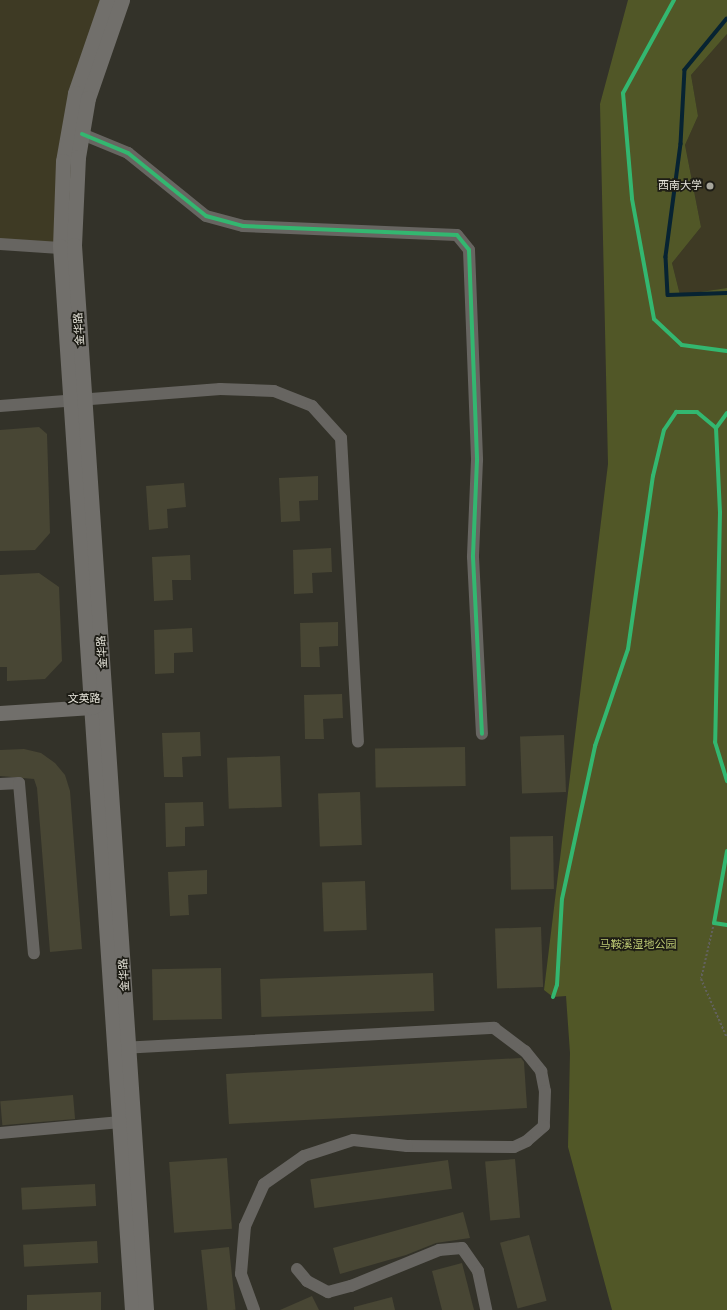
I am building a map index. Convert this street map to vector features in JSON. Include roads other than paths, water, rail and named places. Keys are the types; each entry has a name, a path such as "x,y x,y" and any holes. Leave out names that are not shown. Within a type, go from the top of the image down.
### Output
{"main road":[{"name":"金华路","path":"107,0 75,93 63,161 60,248 78,400 107,699 122,1048 120,1122 132,1310"},
{"name":"金华路","path":"122,0 88,98 78,157 74,245 78,400 92,702 146,1310"},
{"name":"文英路","path":"0,714 107,699"},
{"name":"文英路","path":"0,703 92,702"}],"street":[{"path":"82,134 128,153 206,216 243,226 457,235 469,250 477,460 473,557 482,734"},
{"path":"0,244 60,248"},
{"path":"0,406 220,389 274,391 312,406 341,438 358,742"},
{"path":"0,784 19,783 34,953"},
{"path":"122,1048 494,1028 525,1051 540,1071 544,1091 544,1126 528,1141 514,1147 407,1146 353,1140 304,1156 264,1184 245,1226 241,1274 254,1310"},
{"path":"0,1133 120,1122"},
{"path":"297,1269 307,1281 328,1292 351,1286 439,1250 462,1248 478,1271 486,1310"}],"waterway":[{"path":"727,19 685,70 681,144 666,257 668,295 727,293"}],"place":[{"name":"西南大学","path":"710,186"}],"park label":[{"name":"马鞍溪湿地公园","path":"638,945"}]}
